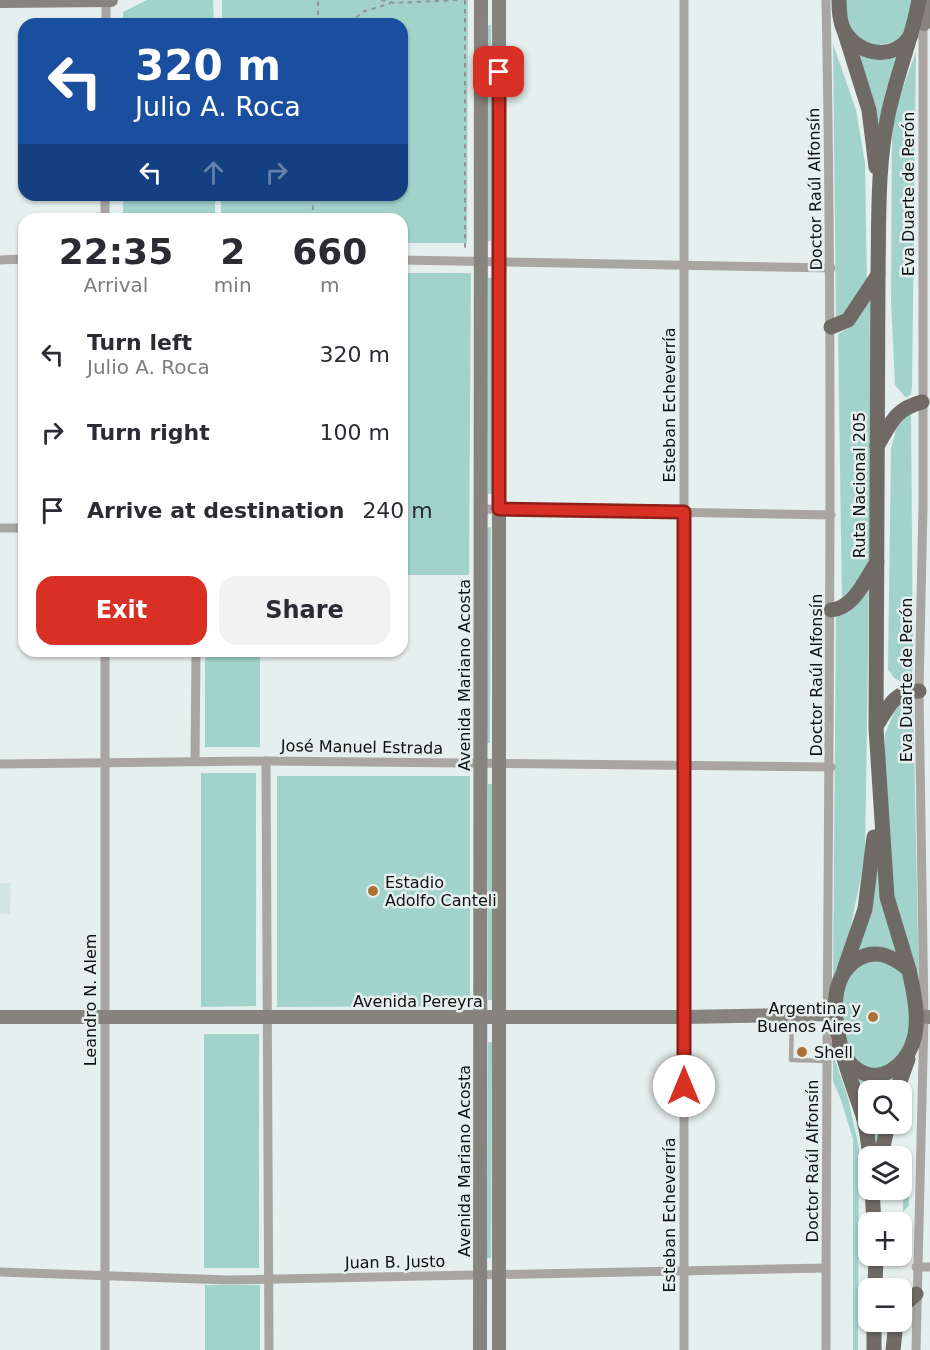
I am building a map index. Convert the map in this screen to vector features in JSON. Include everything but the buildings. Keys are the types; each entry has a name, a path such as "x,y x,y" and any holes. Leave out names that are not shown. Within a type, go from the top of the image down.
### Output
{"main road":[{"path":"0,1 108,0"},
{"name":"Avenida Mariano Acosta","path":"480,1350 481,0"},
{"path":"499,0 499,1350"},
{"name":"Ruta Nacional 205","path":"839,0 844,30 869,110 880,203"},
{"path":"844,30 864,50 878,53 898,48 930,1"},
{"name":"Ruta Nacional 205","path":"900,1080 923,1016 921,967 887,897 878,768 876,728 878,275 880,203 887,118 893,91 919,17"},
{"path":"831,327 848,320 878,275"},
{"path":"877,446 896,414 904,406 921,402"},
{"path":"831,610 842,609 849,603 877,562"},
{"path":"876,728 892,700 906,691 919,691"},
{"name":"Ruta Nacional 205","path":"868,1146 864,1119 839,1044 832,1014 866,900 871,870 878,768"},
{"path":"842,976 857,960 877,954 921,967"},
{"name":"Avenida Pereyra","path":"0,1017 684,1017 832,1014"},
{"name":"Ruta Nacional 205","path":"839,1044 853,1067 875,1076 893,1071 901,1064 913,1044"},
{"path":"912,1297 916,1294"},
{"path":"874,1332 874,1350"},
{"path":"893,1350 895,1332"}],"street":[{"path":"106,18 108,0"},
{"name":"Esteban Echeverría","path":"684,0 684,1350"},
{"name":"Doctor Raúl Alfonsín","path":"826,0 831,268 832,1014 827,1061 826,1350"},
{"name":"Eva Duarte de Perón","path":"919,17 926,258 921,402 927,507 919,691 925,754 926,895 921,967"},
{"path":"0,260 18,259"},
{"path":"408,260 831,268"},
{"path":"480,509 831,515"},
{"path":"0,528 18,528"},
{"name":"Leandro N. Alem","path":"105,657 105,1350"},
{"path":"195,761 196,657"},
{"path":"266,761 269,1350"},
{"name":"José Manuel Estrada","path":"0,764 266,761 831,767"},
{"path":"916,1350 923,1016"},
{"path":"916,1267 930,1267"},
{"name":"Juan B. Justo","path":"0,1272 269,1280 826,1268"}],"lane":[{"path":"792,1015 791,1060 827,1061"}],"path":[{"path":"318,0 318,18"},
{"path":"381,0 394,3"},
{"path":"356,18 362,12 394,3 458,0"},
{"path":"465,0 465,262"}],"shaded area":[{"path":"0,883 11,883 10,914 0,914"}],"green space":[{"path":"147,0 213,0 214,18 123,18 123,12"},
{"path":"222,0 468,0 467,243 408,243 408,213 221,213 221,201 408,201 408,18 222,18"},
{"path":"844,0 915,0 903,38 878,45 868,44 855,33 850,24"},
{"path":"491,25 491,241 487,242 487,26"},
{"path":"833,44 856,110 865,163 867,287 846,315 836,320"},
{"path":"854,49 901,53 880,150"},
{"path":"916,52 912,388 911,394 906,398 895,385 891,301 892,126 898,101"},
{"path":"123,201 215,201 215,213 123,213"},
{"path":"408,273 471,273 469,575 408,575"},
{"path":"488,278 492,278 492,494 488,494"},
{"path":"871,297 872,557 867,572 842,602 838,334 851,327"},
{"path":"911,411 913,664 910,677 902,682 894,678 888,669 891,449 896,429"},
{"path":"491,527 490,743 486,743 487,528"},
{"path":"869,585 865,858 848,939 833,983 836,615"},
{"path":"205,657 260,657 260,747 205,747"},
{"path":"913,694 919,989 897,920 885,823 885,734 895,710"},
{"path":"201,773 256,773 256,1006 201,1007"},
{"name":"Estadio Adolfo Canteli","path":"277,776 470,776 470,1006 277,1007"},
{"path":"488,784 492,784 492,1000 488,1000"},
{"path":"878,808 902,959 857,955 864,924"},
{"path":"873,960 883,960 902,972 911,1003 909,1031 901,1052 890,1065 876,1069 863,1066 851,1054 843,1034 842,1005 844,990 850,977 859,968"},
{"path":"204,1034 259,1034 259,1268 204,1268"},
{"path":"488,1042 492,1042 491,1258 487,1258"},
{"path":"833,1054 848,1098 859,1146 858,1350 853,1350 853,1139 833,1081"},
{"path":"853,1073 894,1076 894,1080 858,1080 858,1090"},
{"path":"871,1134 882,1134 880,1146 875,1146"},
{"path":"903,1200 909,1200 909,1205 903,1212"},
{"path":"205,1285 260,1285 260,1350 205,1350"}],"place":[{"name":"Estadio Adolfo Canteli","path":"373,891"},
{"name":"Argentina y Buenos Aires","path":"873,1017"},
{"name":"Shell","path":"802,1052"}],"route":[{"path":"499,72 499,509 684,512 684,1086"}]}
